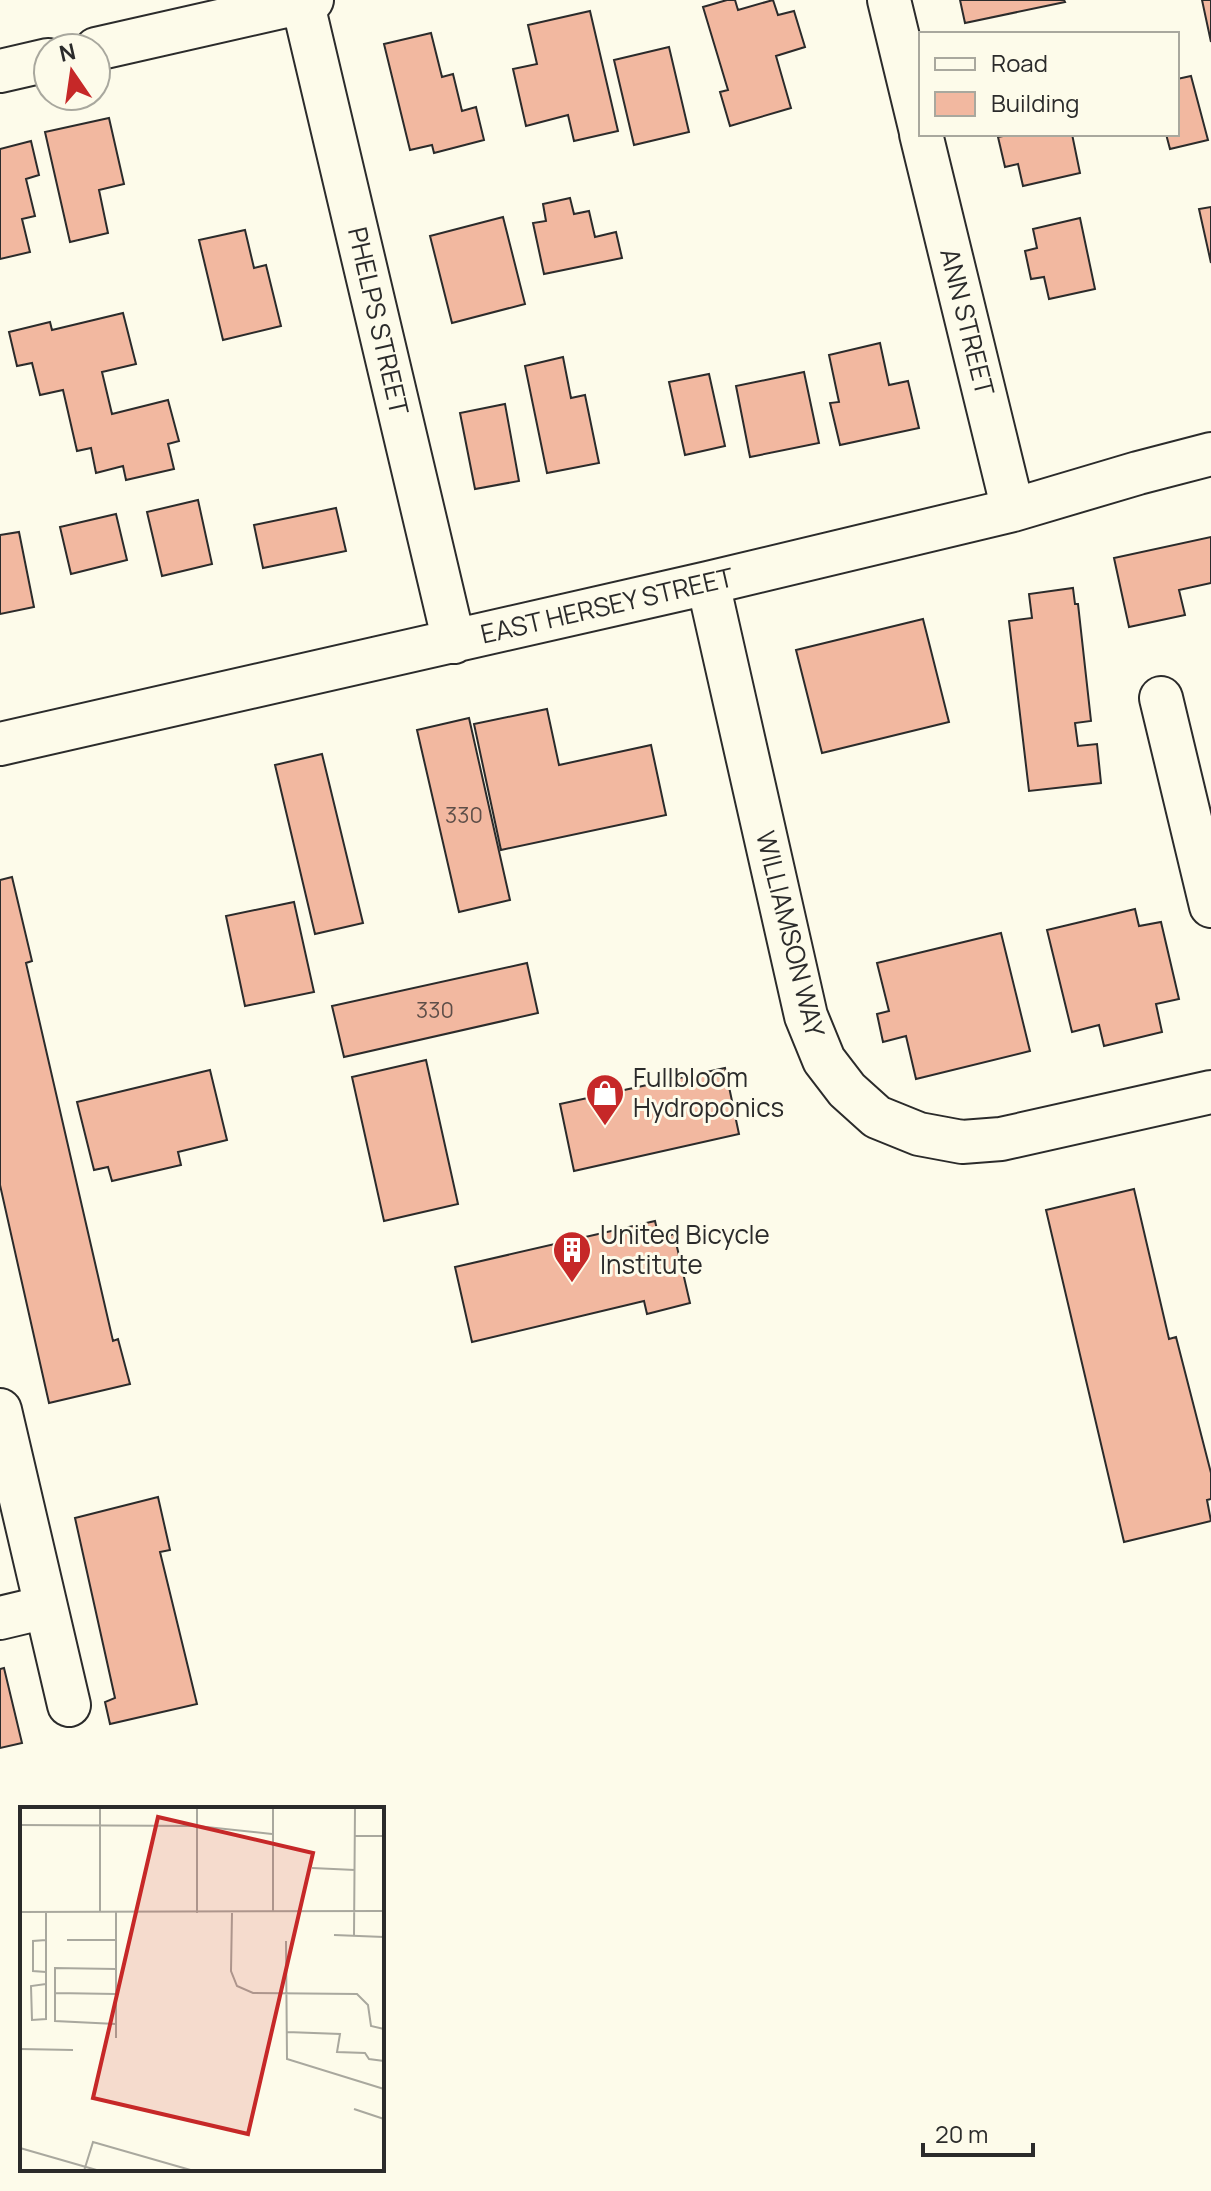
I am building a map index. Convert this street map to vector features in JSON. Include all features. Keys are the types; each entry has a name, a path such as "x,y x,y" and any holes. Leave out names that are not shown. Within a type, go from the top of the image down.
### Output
{"street":[{"path":"112,45 305,0"},
{"name":"PHELPS STREET","path":"305,0 454,642"},
{"name":"ANN STREET","path":"889,0 919,125"},
{"path":"0,71 32,64"},
{"name":"ANN STREET","path":"922,136 1013,510"},
{"name":"EAST HERSEY STREET","path":"0,744 454,642 1013,510 1211,454"},
{"name":"WILLIAMSON WAY","path":"708,583 806,1016 824,1060 847,1090 877,1117 919,1134 962,1142 1001,1139 1211,1092"},
{"path":"1161,698 1211,906"},
{"path":"0,1410 69,1705"},
{"path":"0,1618 46,1607"}],"building":[{"path":"735,0 738,10 773,0 778,15 794,11 805,47 776,56 791,108 730,126 720,92 728,90 703,7"},
{"path":"960,0 1064,0 1065,2 965,23"},
{"path":"1202,0 1211,0 1211,42"},
{"path":"590,11 618,131 574,141 568,115 526,126 513,69 537,64 528,25"},
{"path":"431,33 442,77 453,74 462,111 476,107 484,140 434,153 432,145 410,150 384,44"},
{"path":"669,47 689,132 634,145 614,60"},
{"path":"1191,76 1208,140 1170,149 1167,136 1179,136 1179,79"},
{"path":"109,118 124,184 99,190 108,233 70,242 45,132"},
{"path":"1072,136 1080,173 1023,186 1018,164 1005,167 998,137"},
{"path":"31,141 39,175 26,179 35,216 22,219 30,252 0,259 0,149"},
{"path":"570,198 574,214 589,211 595,237 616,232 622,258 544,274 533,223 546,221 543,204"},
{"path":"1211,207 1211,263 1199,209"},
{"path":"503,217 525,304 452,323 430,236"},
{"path":"1080,218 1095,289 1049,299 1044,277 1031,279 1025,251 1037,248 1033,229"},
{"path":"245,230 254,268 266,265 281,326 223,340 199,240"},
{"path":"123,313 136,364 102,372 112,414 168,400 179,441 168,444 174,469 126,480 123,466 96,473 91,448 77,451 63,390 40,395 32,363 17,366 9,332 50,322 52,330"},
{"path":"880,343 889,385 908,381 919,428 840,445 830,403 839,402 829,355"},
{"path":"563,357 571,398 585,395 599,463 547,473 525,366"},
{"path":"804,372 819,443 750,457 736,386"},
{"path":"709,374 725,446 685,455 669,382"},
{"path":"505,404 519,481 475,489 460,413"},
{"path":"198,500 212,564 162,576 147,512"},
{"path":"336,508 346,551 263,568 254,525"},
{"path":"116,514 127,560 71,574 60,527"},
{"path":"19,532 34,607 0,614 0,535"},
{"path":"1211,537 1211,583 1179,590 1185,615 1129,627 1114,558"},
{"path":"1073,588 1075,604 1078,604 1091,721 1075,723 1078,746 1097,744 1101,783 1029,791 1009,621 1032,618 1029,594"},
{"path":"923,619 949,722 822,753 796,650"},
{"path":"547,709 559,765 651,745 666,815 501,850 474,724"},
{"path":"469,718 510,900 459,912 417,730"},
{"path":"322,754 363,923 315,934 275,765"},
{"path":"12,877 32,961 26,963 113,1341 118,1339 130,1384 49,1403 0,1185 0,880"},
{"path":"294,902 314,992 245,1006 226,916"},
{"path":"1135,909 1139,926 1161,922 1179,999 1156,1004 1162,1032 1104,1046 1099,1025 1072,1032 1047,930"},
{"path":"1001,933 1030,1051 916,1079 906,1036 883,1042 877,1014 889,1011 877,963"},
{"path":"527,963 538,1013 344,1057 332,1006"},
{"path":"426,1060 458,1204 384,1221 352,1077"},
{"path":"725,1068 739,1134 574,1171 560,1104"},
{"path":"210,1070 227,1140 178,1152 181,1165 112,1181 108,1167 94,1170 77,1102"},
{"path":"1134,1189 1169,1339 1176,1337 1211,1473 1211,1499 1207,1500 1211,1521 1124,1542 1046,1210"},
{"name":"United Bicycle Institute","path":"655,1221 659,1238 674,1234 690,1303 647,1314 644,1301 472,1342 455,1267"},
{"path":"158,1497 170,1550 160,1552 197,1704 110,1724 105,1702 115,1698 75,1518"},
{"path":"4,1668 22,1743 0,1748 0,1669"}],"place":[{"name":"Fullbloom Hydroponics","path":"605,1127"},
{"name":"United Bicycle Institute","path":"572,1284"}]}
